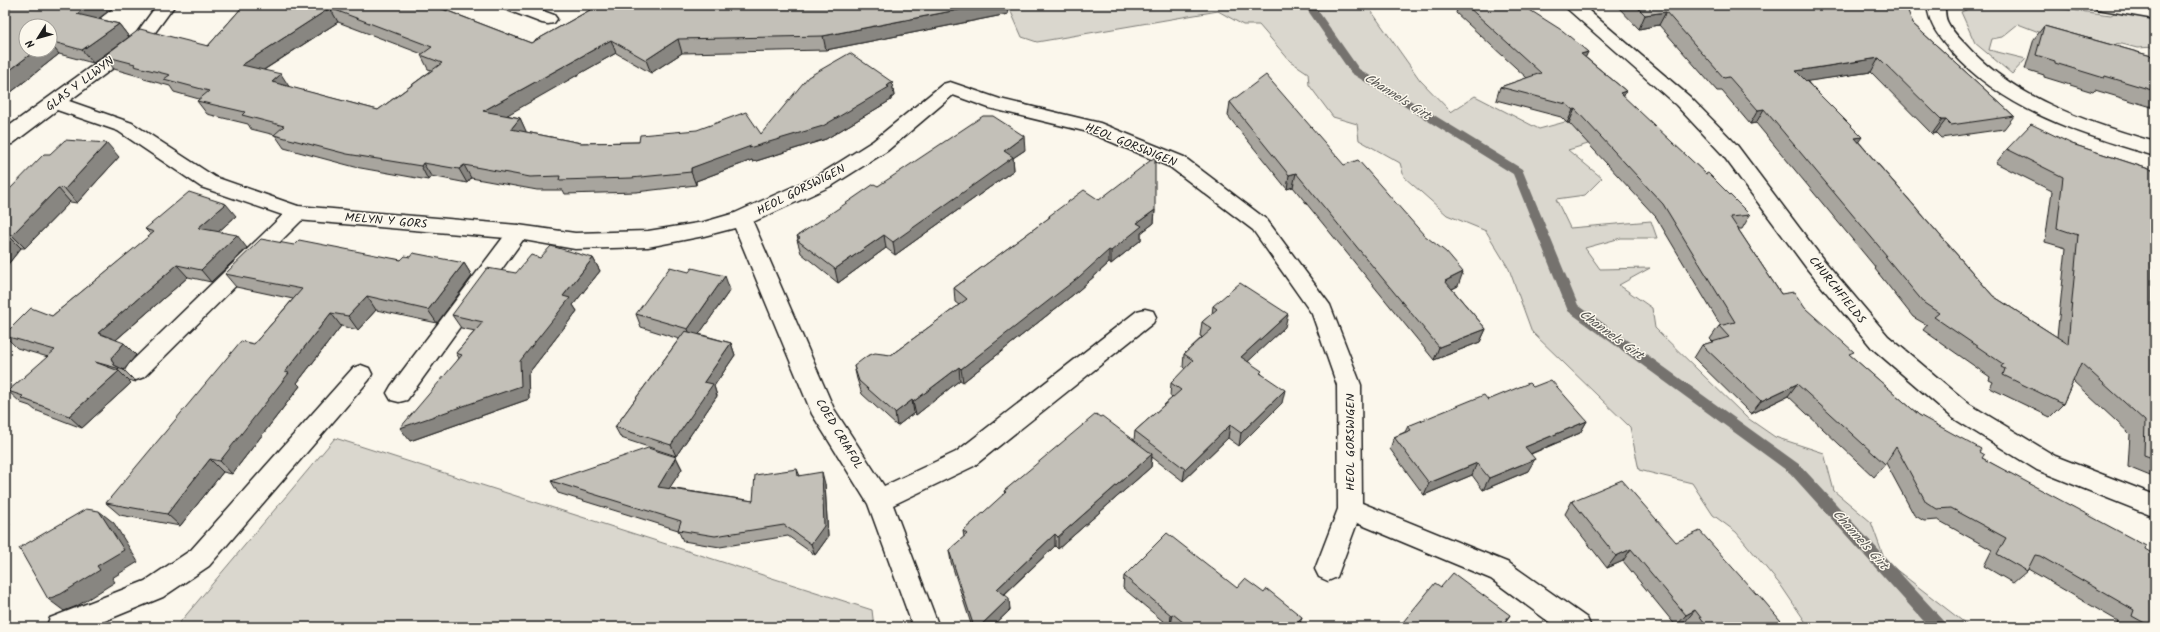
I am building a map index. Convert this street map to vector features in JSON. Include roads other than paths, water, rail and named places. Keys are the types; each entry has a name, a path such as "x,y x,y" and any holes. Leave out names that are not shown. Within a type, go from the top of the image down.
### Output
{"street":[{"name":"GLAS Y LLWYN","path":"5,139 142,38 166,5"},
{"path":"511,5 548,19"},
{"name":"CHURCHFIELDS","path":"1572,5 1683,101 1730,149 1815,264 1880,342 1961,411 2046,463 2155,506"},
{"path":"1936,5 1940,23 1961,53 1995,80 2032,103 2070,122 2111,138 2155,149"},
{"path":"2103,5 2155,14"},
{"name":"HEOL GORSWIGEN","path":"741,220 826,180 880,146 950,88 996,104 1094,127 1177,162 1260,225 1322,311 1350,385 1350,509 1328,569"},
{"name":"MELYN Y GORS","path":"55,103 125,127 208,182 297,213 518,232 575,241 648,239 704,229 741,220"},
{"path":"136,370 297,213"},
{"name":"COED CRIAFOL","path":"741,220 824,414 880,500 926,627"},
{"path":"399,393 518,232"},
{"path":"880,500 965,459 1145,316"},
{"path":"59,627 154,589 200,558 361,374"},
{"path":"1350,509 1500,571 1578,627"}],"waterway":[{"name":"Channels Girt","path":"1309,5 1355,71 1518,172 1573,308 1795,469 1939,627"}]}
